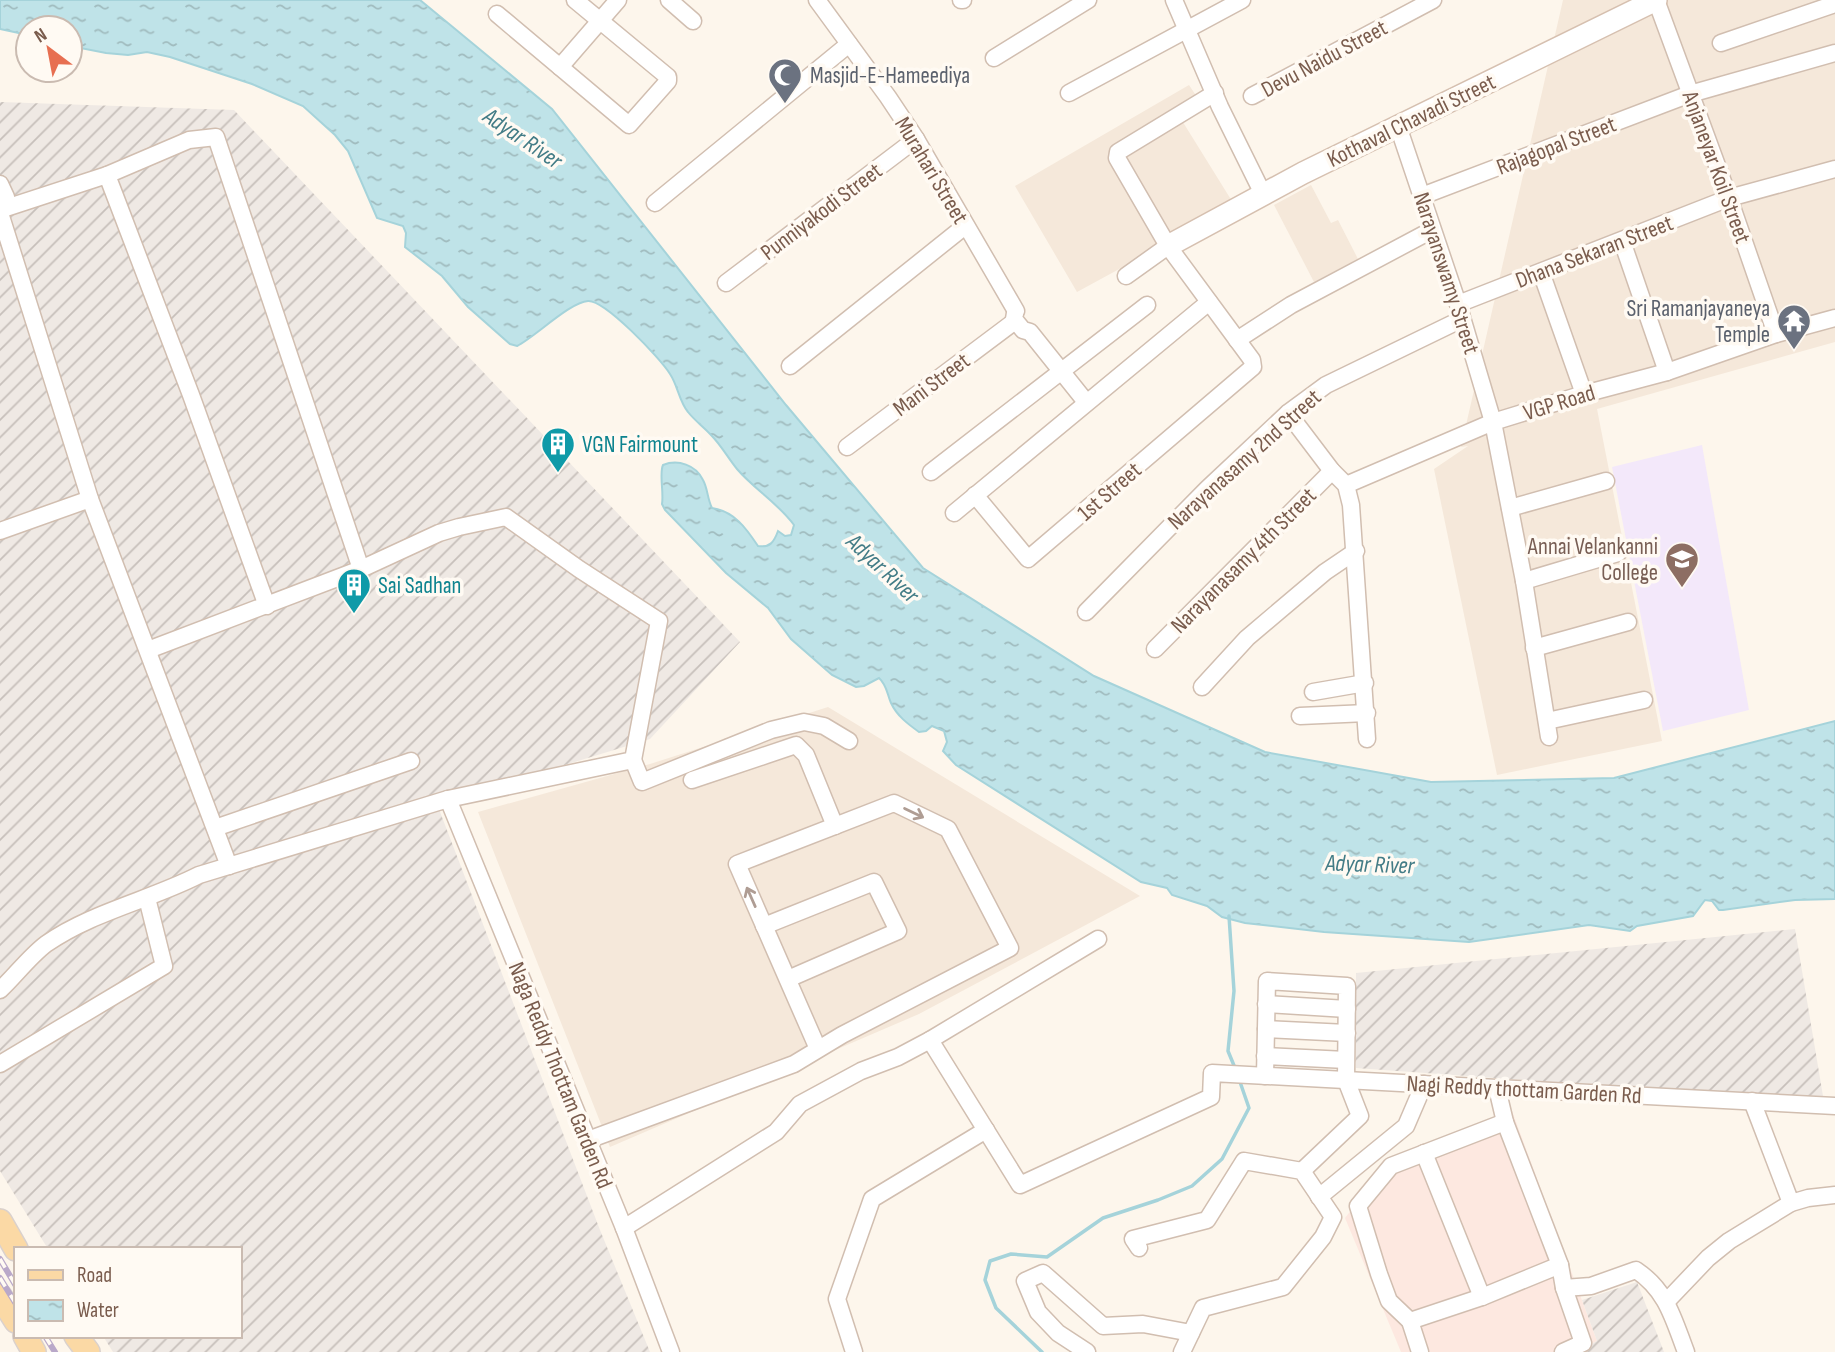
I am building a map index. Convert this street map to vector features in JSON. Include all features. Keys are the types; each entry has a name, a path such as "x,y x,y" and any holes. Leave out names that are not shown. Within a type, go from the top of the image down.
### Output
{"main road":[{"path":"0,1221 15,1247"},
{"path":"0,1296 14,1318"}],"street":[{"path":"497,14 629,125 668,81 667,76 575,0"},
{"path":"560,67 618,0"},
{"path":"669,0 693,21"},
{"name":"Murahari Street","path":"817,0 916,139 1016,316 1024,312 1032,324 1030,332 1059,370"},
{"path":"993,58 1088,0"},
{"path":"1174,0 1263,194"},
{"path":"1069,93 1242,0"},
{"name":"Devu Naidu Street","path":"1252,96 1433,0"},
{"name":"Anjaneyar Koil Street","path":"1656,0 1730,198 1776,334"},
{"name":"Kothaval Chavadi Street","path":"1168,246 1263,194 1656,0"},
{"path":"1721,43 1835,4"},
{"path":"655,203 849,44"},
{"name":"Rajagopal Street","path":"1422,196 1690,94 1835,53"},
{"path":"1215,93 1117,155 1168,246 1237,340 1291,305 1432,230"},
{"name":"Narayanswamy Street","path":"1398,126 1460,311 1493,422 1524,581 1548,729 1644,700"},
{"path":"0,210 107,175 189,139 216,137 361,569"},
{"name":"Punniyakodi Street","path":"726,284 916,139"},
{"name":"Dhana Sekaran Street","path":"1460,311 1541,272 1730,198 1835,169"},
{"path":"107,175 191,395 267,606"},
{"path":"0,184 6,197 0,210 90,499 229,866"},
{"path":"790,366 965,226"},
{"path":"1622,241 1667,372"},
{"path":"1126,276 1168,246"},
{"path":"1541,272 1584,394"},
{"path":"954,513 1086,401 1209,302"},
{"path":"931,472 1059,370 1147,305"},
{"name":"Narayanasamy 2nd Street","path":"1086,612 1207,489 1288,413 1326,385 1460,311"},
{"name":"Mani Street","path":"847,447 1016,316"},
{"name":"VGP Road","path":"1346,485 1493,422 1667,372 1776,334 1835,318"},
{"name":"1st Street","path":"1028,559 1253,368 1252,360 1237,340"},
{"path":"1059,370 1086,401"},
{"path":"1288,413 1332,471 1346,485 1351,505 1367,739"},
{"name":"Narayanasamy 4th Street","path":"1155,649 1332,471"},
{"path":"1510,508 1606,481"},
{"path":"975,495 1040,572"},
{"path":"0,531 90,499"},
{"path":"148,650 361,569 439,533 506,517 659,621 633,760 642,782 771,730 804,722 824,726 849,741"},
{"path":"1202,687 1247,638 1325,572 1356,551"},
{"path":"1524,581 1618,553"},
{"path":"1534,648 1628,622"},
{"path":"1314,692 1365,682"},
{"path":"1300,716 1367,713"},
{"path":"692,780 796,745 806,755 835,826"},
{"path":"0,990 43,946 61,934 199,875 448,799 633,760"},
{"path":"215,828 411,761"},
{"name":"Naga Reddy Thottam Garden Rd","path":"448,799 624,1228 671,1352"},
{"path":"588,1140 794,1064 1010,948 948,829 894,803 737,864 818,1049"},
{"path":"764,926 874,882 898,931 788,979"},
{"path":"0,1064 164,966 147,898"},
{"path":"624,1228 776,1132 800,1104 861,1071 898,1057 930,1040 1098,939"},
{"path":"1265,1076 1267,981 1348,986 1346,1080 1360,1116 1302,1171"},
{"path":"1266,1004 1347,1009"},
{"path":"1266,1029 1347,1033"},
{"path":"854,1352 837,1299 872,1199 986,1130 930,1040"},
{"path":"1265,1056 1346,1060"},
{"name":"Nagi Reddy thottam Garden Rd","path":"986,1130 1020,1185 1211,1097 1212,1073 1835,1105"},
{"path":"1320,1197 1406,1126 1424,1084"},
{"path":"1497,1088 1505,1122 1560,1265 1564,1288 1583,1343 1563,1352"},
{"path":"1752,1101 1791,1203"},
{"path":"1420,1352 1410,1321 1389,1301 1383,1287 1358,1206 1391,1166 1505,1122"},
{"path":"1424,1153 1482,1297"},
{"path":"1139,1248 1133,1238 1208,1220 1244,1161 1302,1171 1333,1217 1323,1237 1283,1287 1203,1308 1182,1352"},
{"path":"1667,1301 1708,1258 1729,1241 1791,1203 1835,1195"},
{"path":"1410,1321 1482,1297 1560,1265"},
{"path":"1564,1288 1591,1286 1636,1270 1651,1280 1667,1301 1686,1352"},
{"path":"1103,1326 1085,1351 1058,1333 1038,1312 1025,1281 1042,1273 1103,1326 1143,1324 1191,1333"}],"shaded area":[{"path":"1563,0 1835,0 1835,342 1597,409 1662,741 1497,775 1434,469 1468,446 1461,447"},
{"path":"1189,85 1203,106 1181,119 1235,206 1077,292 1015,186"},
{"path":"0,102 234,110 740,642 650,739 437,804 600,1230 650,1352 113,1352 104,1338 242,1338 242,1247 47,1247 0,1171"},
{"path":"1311,185 1331,223 1338,220 1358,259 1314,282 1274,205"},
{"name":"Annai Velankanni College","path":"1702,445 1749,710 1663,731 1612,467"},
{"path":"828,707 1140,896 919,1014 610,1147 478,812 650,764"},
{"path":"1795,929 1824,1102 1356,1068 1356,973"},
{"path":"1512,1111 1597,1341 1575,1352 1401,1352 1345,1218 1385,1166"},
{"path":"1637,1282 1664,1352 1575,1352 1597,1341 1582,1300"}],"water":[{"name":"Adyar River","path":"0,0 420,0 552,109 786,405 923,568 1094,676 1265,752 1431,782 1614,778 1835,721 1835,899 1795,900 1723,910 1719,910 1712,901 1705,900 1693,916 1637,926 1630,931 1589,925 1469,942 1324,932 1245,923 1222,917 1207,906 1172,895 1167,888 1141,882 956,765 943,751 947,742 944,731 932,726 919,732 907,723 893,708 879,678 856,687 832,675 791,639 768,608 726,573 665,510 662,504 663,465 680,463 696,470 700,475 712,508 733,517 758,546 771,543 778,531 785,536 791,535 794,525 744,476 715,439 688,412 664,366 632,331 607,310 596,303 581,303 562,313 517,346 510,344 468,307 442,276 405,247 406,233 403,226 377,218 348,151 335,135 303,106 252,84 170,57 147,52 128,55 84,49 84,14 14,14 14,32 0,29"}],"waterway":[{"path":"1229,916 1234,991 1228,1051 1235,1068"},
{"path":"1042,1352 996,1308 985,1280 990,1261 1011,1254 1047,1257 1103,1218 1192,1186 1222,1159 1249,1108 1239,1079"}],"railway":[{"path":"0,1259 14,1283"},
{"path":"0,1278 14,1301"},
{"path":"46,1338 55,1352"}],"place":[{"name":"Masjid-E-Hameediya","path":"785,105"},
{"name":"Sri Ramanjayaneya Temple","path":"1794,351"},
{"name":"VGN Fairmount","path":"558,474"},
{"name":"Annai Velankanni College","path":"1682,589"},
{"name":"Sai Sadhan","path":"354,615"}]}
